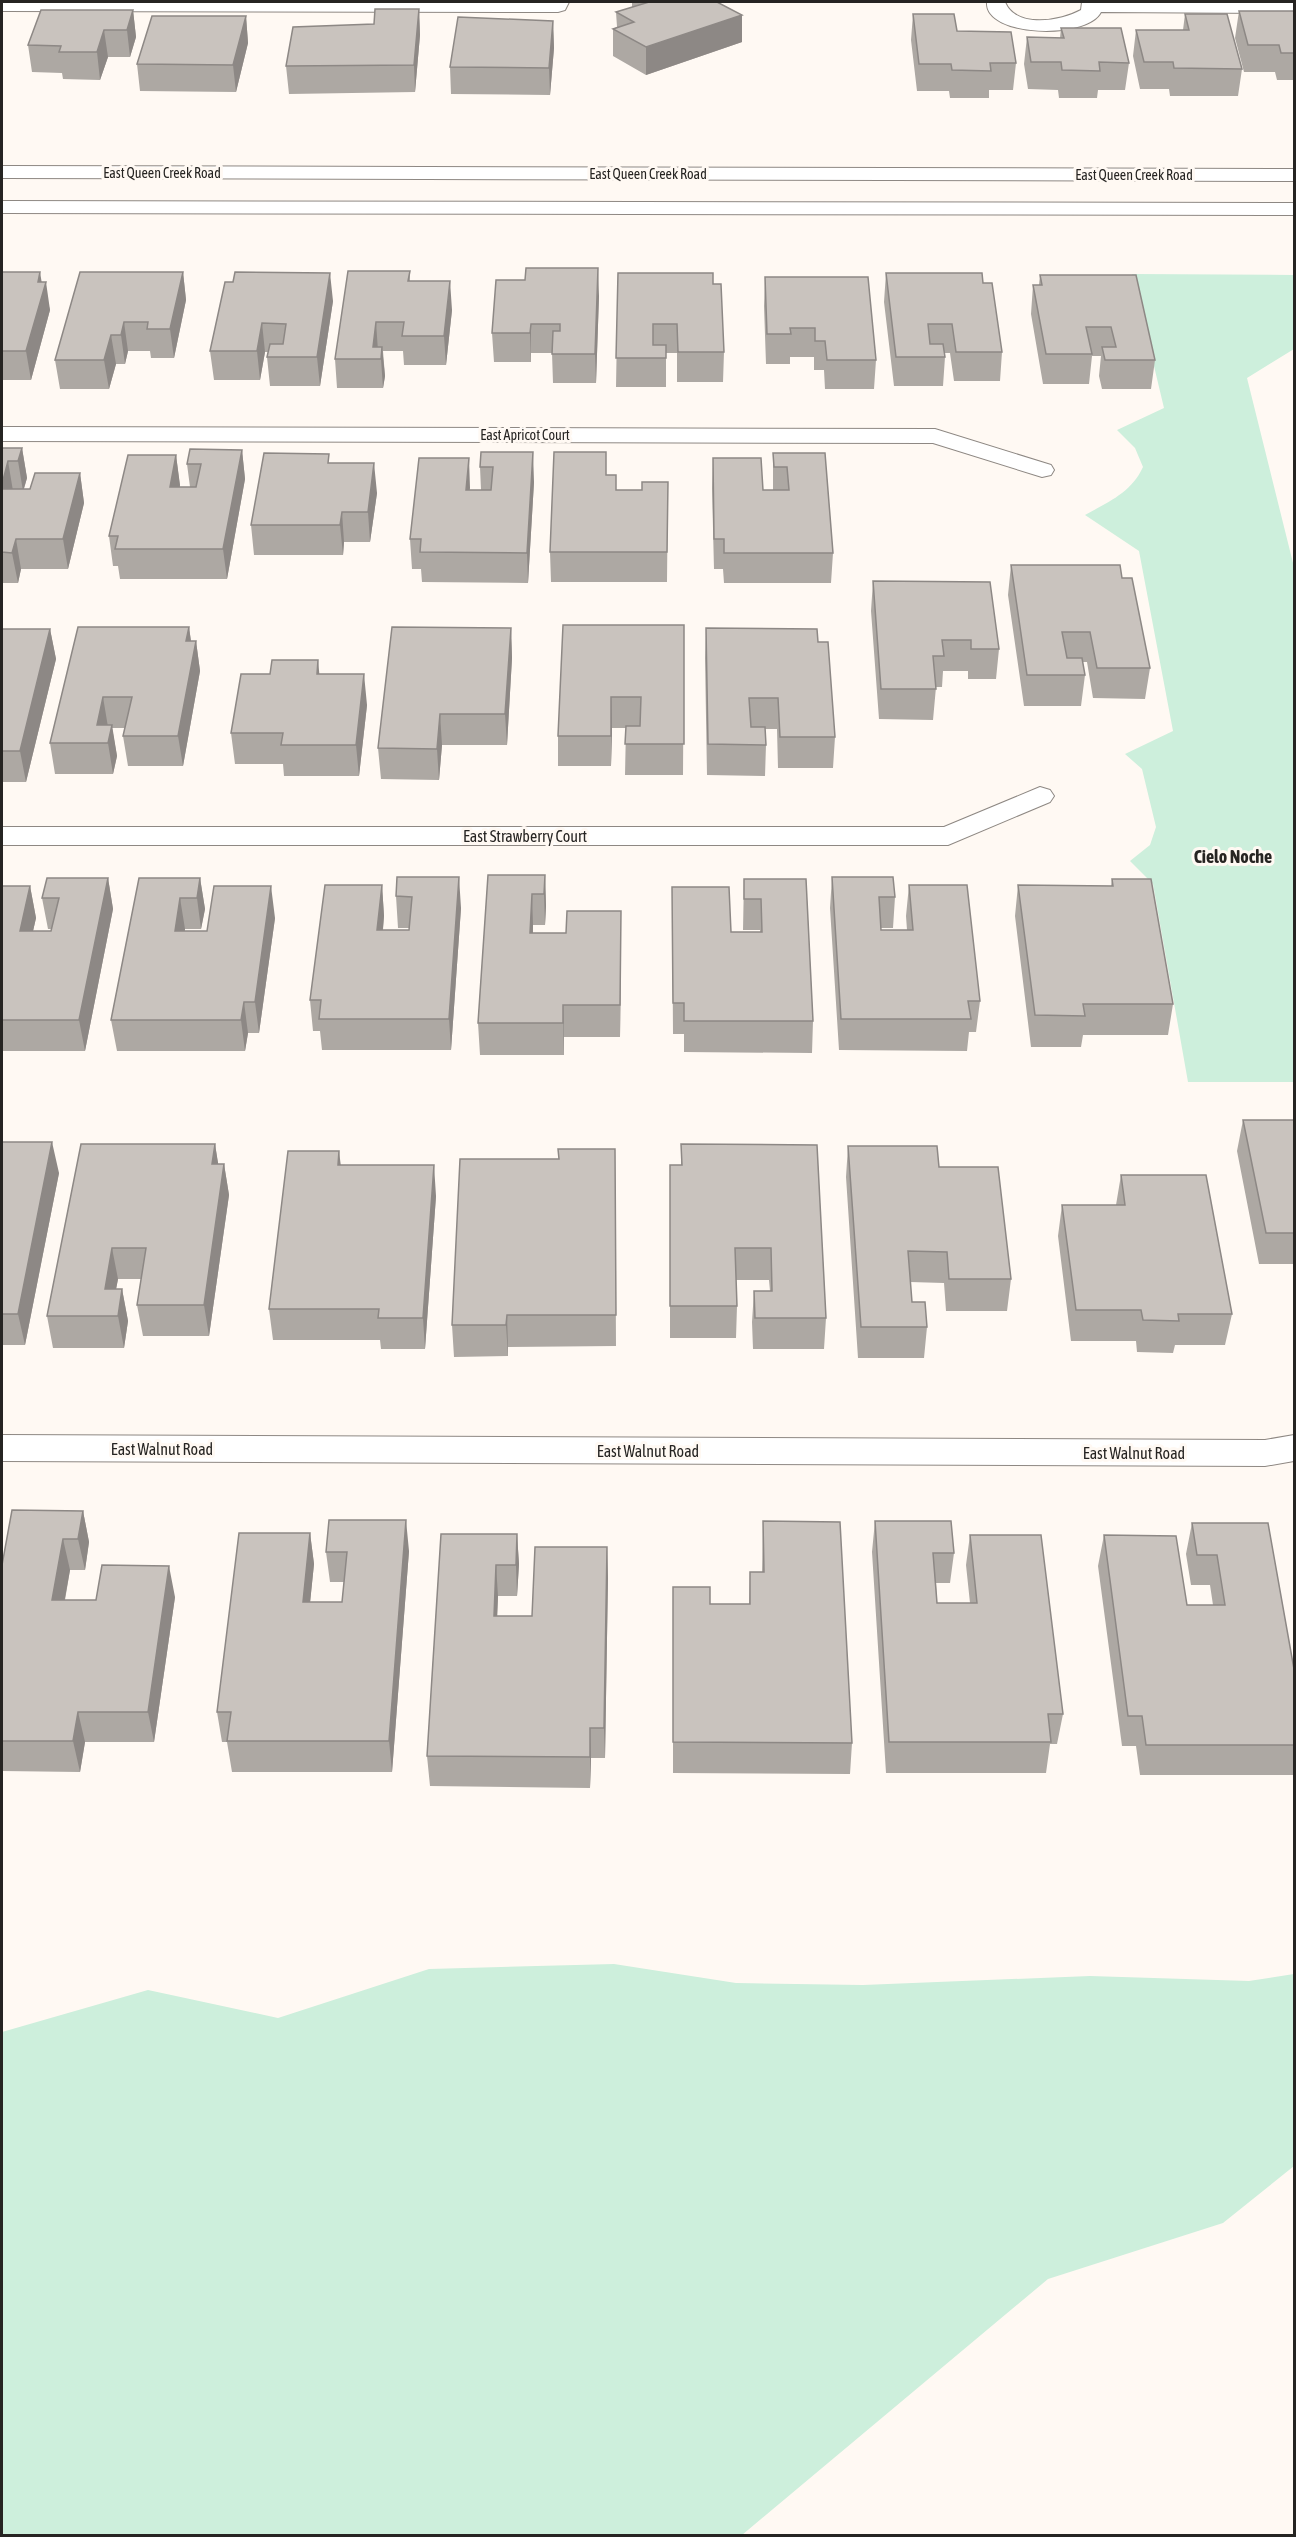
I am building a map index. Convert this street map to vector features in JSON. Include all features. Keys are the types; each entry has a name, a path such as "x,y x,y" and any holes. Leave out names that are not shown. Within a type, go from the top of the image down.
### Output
{"street":[{"path":"996,2 1001,13 1012,20 1050,26 1079,21 1091,13 1093,4 1294,7"},
{"path":"2,5 558,4"},
{"name":"East Queen Creek Road","path":"2,172 1294,175"},
{"path":"2,207 1294,209"},
{"name":"East Apricot Court","path":"2,434 935,436 1042,470"},
{"name":"East Strawberry Court","path":"2,836 948,836 1040,796"},
{"name":"East Walnut Road","path":"2,1448 1265,1453 1294,1448"}],"green space":[{"path":"1132,274 1294,275 1294,349 1247,378 1294,567 1294,1082 1188,1082 1153,884 1130,861 1150,845 1156,827 1142,769 1125,754 1173,731 1139,551 1085,515 1125,490 1132,484 1143,467 1135,448 1117,430 1164,408"},
{"path":"614,1964 736,1983 863,1985 1090,1976 1249,1981 1294,1974 1294,2166 1223,2223 1048,2279 742,2535 2,2535 2,2032 148,1990 278,2018 429,1969"}],"building":[{"path":"649,2 717,2 742,15 646,47 613,29 634,22 616,12"},
{"path":"375,9 419,9 414,65 286,66 293,27 374,24"},
{"path":"41,10 133,10 127,30 104,30 97,52 59,52 61,46 28,45"},
{"path":"1239,11 1294,11 1294,53 1281,53 1279,45 1248,45"},
{"path":"913,14 954,14 957,31 1011,32 1016,63 990,63 991,71 952,70 951,64 919,64"},
{"path":"1185,14 1227,14 1242,69 1174,68 1173,62 1144,62 1136,30 1189,30"},
{"path":"152,16 246,16 233,65 137,64"},
{"path":"458,17 553,21 549,68 450,67"},
{"path":"1061,28 1121,28 1129,63 1099,62 1100,71 1062,70 1061,62 1031,62 1027,37 1064,38"},
{"path":"526,268 598,268 595,354 552,354 553,331 560,331 560,324 531,324 530,333 492,333 496,280 525,280"},
{"path":"348,271 410,271 408,281 450,281 444,336 402,336 404,322 376,322 373,347 382,347 381,359 335,359"},
{"path":"2,272 40,272 38,282 46,282 26,351 2,351"},
{"path":"80,272 183,272 170,329 147,329 148,322 124,322 121,335 111,335 104,360 55,360"},
{"path":"235,272 330,273 317,357 267,357 270,344 283,344 286,324 262,323 257,351 210,351 225,282 233,282"},
{"path":"618,273 713,273 713,284 721,284 724,352 678,352 677,324 653,324 653,345 666,345 666,358 616,358"},
{"path":"886,273 982,273 983,283 992,283 1002,352 956,352 952,324 928,324 930,344 943,344 945,357 896,357"},
{"path":"1040,275 1136,275 1155,360 1105,360 1102,347 1116,347 1111,327 1086,327 1092,354 1046,354 1033,285 1042,285"},
{"path":"765,277 868,277 876,360 827,360 825,341 815,341 815,328 790,328 791,334 767,334"},
{"path":"2,448 22,448 18,461 8,461 2,484"},
{"path":"190,449 242,450 223,549 115,549 118,536 109,536 128,455 176,455 170,487 196,487 201,464 187,464"},
{"path":"481,452 533,452 527,553 420,552 421,539 410,539 419,458 469,458 466,490 491,490 493,467 480,467"},
{"path":"554,452 606,452 606,475 616,475 616,490 642,490 642,482 668,482 667,552 550,552"},
{"path":"264,453 329,454 328,463 374,463 368,512 342,512 340,525 251,525"},
{"path":"773,453 825,453 833,553 724,553 724,539 714,539 713,458 761,458 763,490 789,490 787,467 774,467"},
{"path":"35,473 80,473 63,539 16,539 12,553 2,552 2,489 30,489"},
{"path":"1011,565 1120,565 1122,578 1132,578 1150,668 1097,668 1090,632 1062,632 1067,658 1082,658 1085,675 1027,675"},
{"path":"873,581 990,582 999,649 971,649 971,640 942,640 944,656 933,656 936,689 881,689"},
{"path":"563,625 684,625 684,744 625,744 626,726 640,726 641,697 611,697 611,736 558,736"},
{"path":"78,627 189,627 186,641 196,641 178,736 123,736 132,697 103,697 97,725 112,725 108,743 50,743"},
{"path":"392,627 511,628 505,714 440,714 437,749 378,748"},
{"path":"706,628 817,629 818,642 828,642 835,737 780,737 778,698 749,698 751,727 765,727 766,745 708,744"},
{"path":"2,629 50,629 20,751 2,751"},
{"path":"272,660 318,660 317,674 364,674 356,745 281,745 283,733 231,733 241,674 270,674"},
{"path":"488,875 545,875 544,894 532,894 530,933 566,933 567,911 621,911 620,1005 563,1005 563,1023 478,1023"},
{"path":"397,877 459,877 449,1019 319,1019 321,1000 310,1000 325,885 382,885 377,930 409,930 412,897 396,896"},
{"path":"832,877 893,877 895,897 879,897 881,930 913,930 909,885 967,885 980,1001 968,1001 971,1019 841,1019"},
{"path":"47,878 108,878 79,1020 2,1020 2,886 30,886 20,931 51,931 59,898 42,898"},
{"path":"139,878 200,878 197,898 180,898 175,931 207,931 214,886 271,886 255,1002 244,1002 241,1020 111,1020"},
{"path":"744,879 806,879 813,1021 684,1021 684,1003 673,1003 672,887 729,887 731,932 762,932 761,899 744,899"},
{"path":"1112,879 1151,879 1173,1004 1083,1004 1085,1016 1035,1015 1018,885 1113,886"},
{"path":"1243,1120 1294,1120 1294,1233 1266,1233"},
{"path":"2,1142 52,1142 18,1314 2,1314"},
{"path":"81,1144 215,1144 212,1164 224,1164 204,1305 137,1305 146,1248 112,1248 105,1289 122,1289 118,1316 47,1316"},
{"path":"681,1144 817,1145 826,1318 755,1318 754,1291 772,1291 771,1248 735,1248 737,1306 670,1306 670,1165 682,1165"},
{"path":"848,1146 937,1146 939,1167 998,1167 1011,1279 949,1279 947,1252 908,1251 912,1302 925,1302 927,1327 861,1327"},
{"path":"558,1149 615,1149 616,1315 507,1315 506,1325 452,1325 460,1159 559,1159"},
{"path":"288,1151 339,1151 338,1165 434,1165 423,1318 378,1318 379,1309 269,1309"},
{"path":"1121,1175 1206,1175 1232,1314 1178,1314 1179,1321 1143,1320 1141,1310 1076,1310 1062,1205 1125,1205"},
{"path":"12,1510 83,1511 78,1539 63,1539 52,1600 96,1600 102,1565 169,1566 148,1712 78,1712 73,1741 2,1741 2,1565"},
{"path":"329,1520 406,1520 389,1741 227,1741 231,1712 217,1712 239,1533 310,1533 303,1602 342,1602 347,1552 326,1552"},
{"path":"763,1521 840,1522 852,1743 673,1742 673,1587 710,1587 710,1604 750,1604 750,1572 764,1572"},
{"path":"875,1521 951,1521 954,1553 933,1553 937,1603 977,1603 970,1535 1041,1535 1063,1714 1048,1714 1051,1742 889,1742"},
{"path":"1192,1523 1268,1523 1294,1669 1294,1745 1146,1745 1142,1716 1128,1716 1104,1535 1176,1536 1187,1605 1225,1605 1217,1555 1197,1555"},
{"path":"441,1534 517,1534 516,1565 496,1565 494,1616 532,1616 535,1547 607,1547 604,1728 590,1728 590,1757 427,1756"}],"district":[{"name":"Cielo Noche","path":"1233,857"}]}
